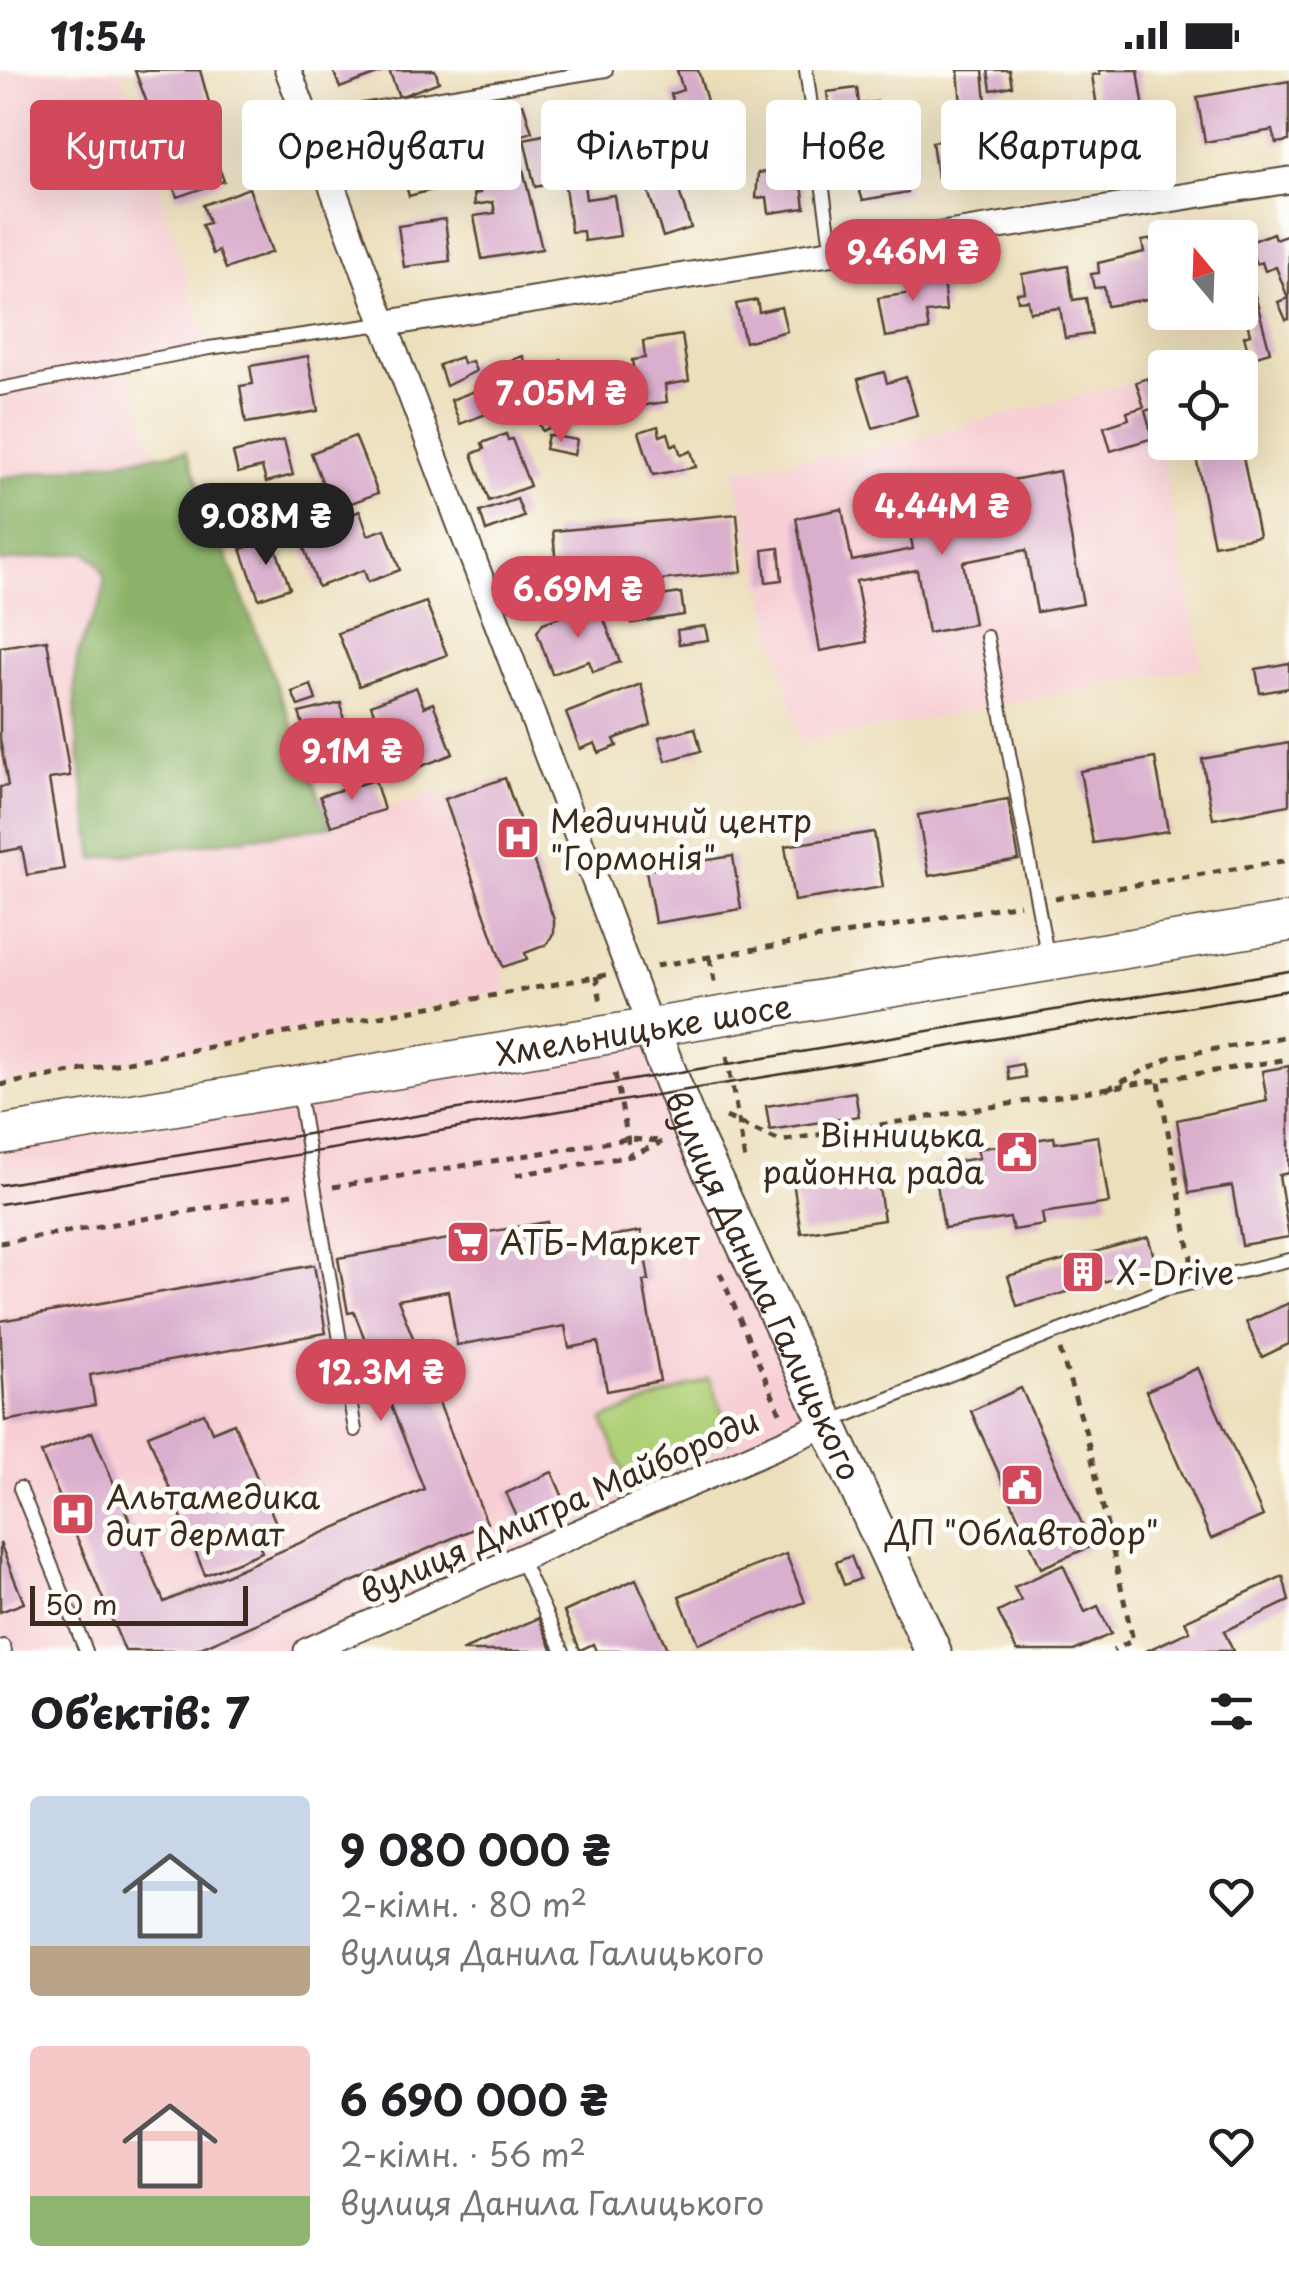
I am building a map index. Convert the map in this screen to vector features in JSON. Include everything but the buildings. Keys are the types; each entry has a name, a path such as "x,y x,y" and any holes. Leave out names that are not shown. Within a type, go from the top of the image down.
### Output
{"main road":[{"name":"Хмельницьке шосе","path":"0,1135 1289,922"},
{"name":"вулиця Данила Галицького","path":"651,1028 692,1130 933,1651"}],"street":[{"name":"вулиця Данила Галицького","path":"288,70 300,100"},
{"path":"382,324 1289,180"},
{"name":"вулиця Данила Галицького","path":"333,190 651,1028"},
{"name":"вулиця Дмитра Майбороди","path":"307,1651 829,1423"}],"lane":[{"path":"423,100 606,70"},
{"path":"806,70 832,252"},
{"path":"0,389 209,348 382,324"},
{"path":"987,637 1049,962"},
{"path":"297,1086 356,1430"},
{"name":"вулиця Дмитра Майбороди","path":"829,1423 1163,1290 1289,1260"},
{"path":"20,1488 86,1651"},
{"path":"520,1558 563,1651"}],"path":[{"path":"0,1084 596,976 1289,860"},
{"path":"709,958 717,994"},
{"path":"596,976 601,1002"},
{"path":"1100,1092 1171,1057 1289,1036"},
{"path":"728,1056 740,1122"},
{"path":"726,1117 780,1141 1289,1059"},
{"path":"615,1074 630,1156"},
{"path":"1159,1082 1195,1282"},
{"path":"516,1175 630,1156 665,1141"},
{"path":"1054,1333 1086,1433 1132,1640 1112,1651"}],"shaded area":[{"path":"0,70 121,70 130,100 30,100 30,190 159,190 209,348 127,364 155,455 186,451 330,826 439,791 510,991 0,1085"},
{"path":"1148,378 1148,460 1163,460 1202,667 801,743 733,469 872,449"},
{"path":"655,1043 828,1423 305,1651 0,1651 0,1152"}],"green space":[{"path":"186,451 331,826 94,859 77,734 75,684 77,660 100,602 104,575 98,563 85,552 0,562 0,478"},
{"path":"709,1378 733,1439 627,1481 603,1420"}],"tram line":[{"path":"0,1185 1289,971"},
{"path":"0,1204 1289,990"}],"place":[{"name":"Медичний центр \"Гормонія\"","path":"518,838"},
{"name":"Вінницька районна рада","path":"1017,1152"},
{"name":"АТБ-Маркет","path":"468,1242"},
{"name":"X-Drive","path":"1083,1272"},
{"name":"ДП \"Облавтодор\"","path":"1022,1485"},
{"name":"Альтамедика дит дермат","path":"73,1514"}]}
